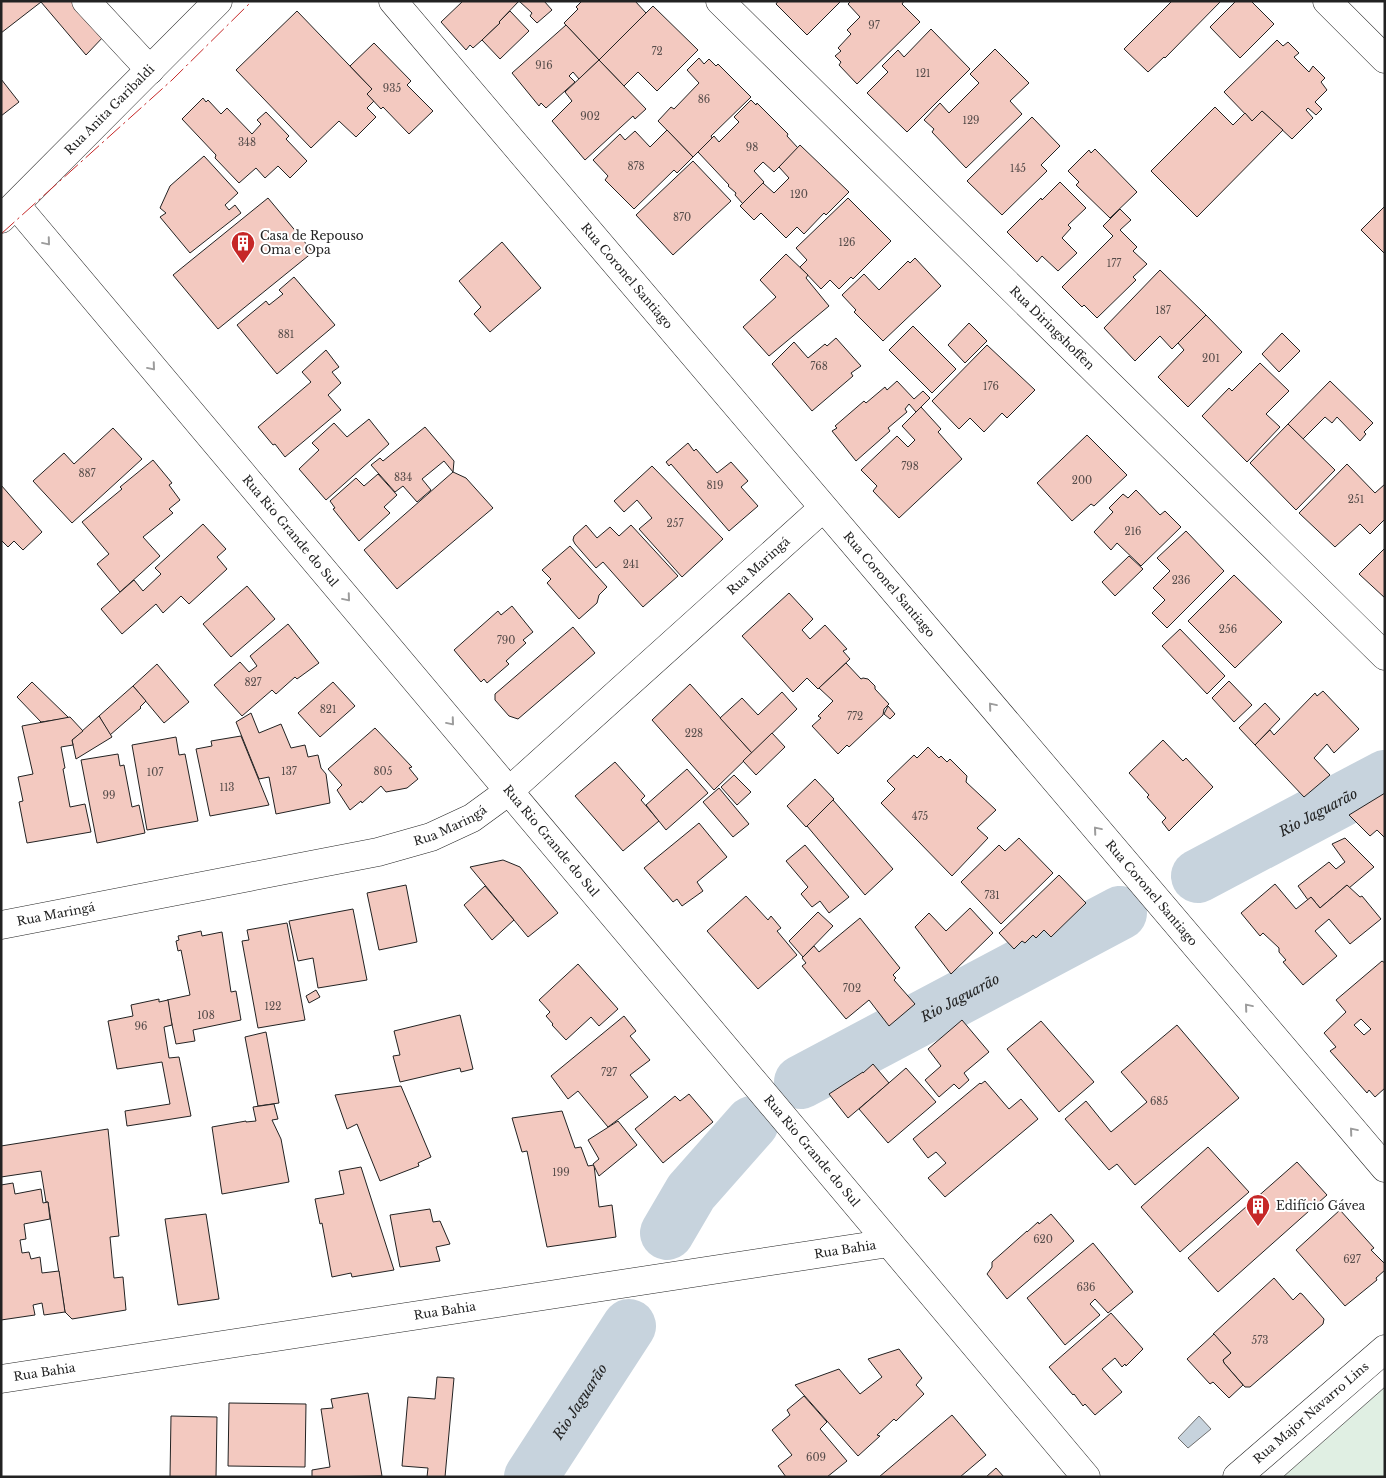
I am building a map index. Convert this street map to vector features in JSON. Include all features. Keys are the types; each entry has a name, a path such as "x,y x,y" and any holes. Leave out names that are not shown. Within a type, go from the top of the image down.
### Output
{"main road":[{"path":"86,1 150,70"},
{"name":"Rua Anita Garibaldi","path":"9,212 218,1"},
{"name":"Rua Coronel Santiago","path":"393,1 1385,1168"},
{"name":"Rua Diringshoffen","path":"720,1 1385,656"},
{"path":"1327,1 1385,59"},
{"name":"Rua Rio Grande do Sul","path":"9,212 509,791 1086,1477"},
{"name":"Rua Maringá","path":"1,924 378,852 431,837 472,818 509,791 823,508"},
{"name":"Rua Bahia","path":"1,1379 889,1243"},
{"name":"Rua Major Navarro Lins","path":"1237,1477 1385,1349"}],"green space":[{"path":"1385,1387 1385,1477 1283,1477"}],"shaded area":[{"path":"1199,1416 1211,1429 1188,1448 1178,1438"}],"building":[{"path":"1,1 76,1 105,35 86,55 41,2 1,33"},
{"path":"463,1 519,1 482,40 473,48 470,45 466,50 441,22"},
{"path":"519,1 544,1 552,10 537,23 530,16 532,13"},
{"path":"582,1 635,1 646,13 599,60 564,23 578,9 576,7"},
{"path":"778,1 841,1 807,35 776,4"},
{"path":"851,1 904,1 902,4 920,22 857,84 839,65 841,62 835,56 841,51 838,48 851,34 847,30 860,17 848,4"},
{"path":"1172,1 1221,1 1165,58 1148,72 1124,49"},
{"path":"1236,1 1251,1 1274,24 1240,58 1210,27"},
{"path":"653,6 698,50 657,91 638,72 624,86 599,60"},
{"path":"297,11 372,89 367,94 374,101 367,108 376,117 356,137 339,121 311,148 236,70"},
{"path":"510,11 529,31 500,59 482,40"},
{"path":"566,25 599,60 579,79 573,72 569,76 575,82 546,108 541,103 539,106 512,73"},
{"path":"931,29 970,69 907,132 867,93 888,72 882,66 898,50 904,57"},
{"path":"1277,40 1283,46 1288,42 1299,53 1294,57 1309,72 1313,66 1325,78 1321,82 1327,90 1315,102 1322,109 1316,115 1308,108 1306,110 1313,118 1292,139 1262,111 1252,121 1224,92"},
{"path":"374,43 411,81 407,85 433,111 409,134 383,107 381,109 367,94 372,89 350,66"},
{"path":"995,49 1029,83 1010,101 1022,114 966,168 932,132 934,129 924,120 940,103 949,113 979,83 970,74"},
{"path":"699,58 704,64 709,59 716,66 718,64 751,97 711,136 712,138 693,157 658,121 671,107 674,109 699,83 687,70"},
{"path":"599,60 646,109 635,119 633,116 585,160 552,121 572,101 565,92"},
{"path":"1,79 19,102 1,116"},
{"path":"203,98 206,102 208,100 221,114 227,108 252,134 261,124 257,120 266,112 289,136 286,139 307,161 290,178 278,166 265,178 256,168 239,183 182,119"},
{"path":"751,100 756,105 757,103 788,134 787,136 798,148 774,172 763,162 754,171 764,182 743,204 735,195 736,193 698,152 714,136 719,142 739,122 734,117"},
{"path":"1215,107 1233,125 1245,113 1252,121 1262,111 1283,130 1197,217 1151,171"},
{"path":"1032,117 1060,146 1041,165 1047,171 1002,215 967,181"},
{"path":"667,130 693,157 677,173 674,170 634,209 605,180 608,176 593,160 620,134 625,140 635,131 650,147"},
{"path":"800,145 849,192 826,215 824,213 804,234 797,227 786,238 761,213 754,220 740,206 763,183 774,193 789,178 779,167"},
{"path":"1095,149 1137,192 1110,218 1076,185 1079,182 1068,171 1089,150 1091,153"},
{"path":"204,156 238,193 225,205 229,210 235,205 241,213 190,253 160,217 166,213 160,208 170,186"},
{"path":"693,161 731,201 673,255 636,215"},
{"path":"1060,182 1086,208 1068,225 1071,228 1062,238 1077,253 1058,271 1042,256 1037,262 1007,232"},
{"name":"Casa de Repouso Oma e Opa","path":"268,198 313,252 218,329 173,275"},
{"path":"848,198 891,241 853,279 851,277 839,289 830,280 821,289 800,267 807,260 796,248"},
{"path":"1385,206 1385,254 1361,230"},
{"path":"1120,209 1131,220 1120,230 1137,247 1133,251 1147,264 1133,277 1136,280 1097,318 1084,305 1082,307 1062,287 1113,236 1103,226"},
{"path":"502,242 541,288 490,332 474,314 481,307 459,281"},
{"path":"786,254 808,275 806,278 829,306 769,356 743,327 776,297 760,280"},
{"path":"915,258 941,286 883,341 854,312 856,310 842,295 864,274 879,290 908,261 910,263"},
{"path":"1160,270 1206,315 1172,349 1160,336 1135,361 1104,328"},
{"path":"294,277 335,325 277,374 237,325 266,301 269,305 283,294 279,290"},
{"path":"1206,315 1242,352 1188,407 1158,377 1184,350 1178,343"},
{"path":"969,323 987,341 965,363 948,345"},
{"path":"913,326 956,369 932,393 889,350"},
{"path":"1282,333 1300,351 1279,372 1262,354"},
{"path":"836,338 861,366 851,373 853,376 812,411 772,364 794,342 808,358 825,344 827,346"},
{"path":"987,345 1035,390 1007,418 1002,413 984,432 970,418 959,429 932,401"},
{"path":"326,350 339,367 332,372 341,383 328,395 341,410 285,457 258,427 311,382 302,372"},
{"path":"1260,363 1289,391 1266,414 1280,427 1247,462 1202,416 1229,388 1232,391"},
{"path":"897,381 914,399 923,391 930,398 916,412 909,404 905,409 907,412 888,428 890,431 856,461 832,431 837,428 835,426 864,401 866,403 885,387 887,390"},
{"path":"1330,381 1373,423 1364,432 1366,434 1360,441 1337,417 1332,423 1325,417 1303,439 1288,424"},
{"path":"921,407 941,429 938,432 962,459 899,518 873,491 877,486 861,470 897,436 908,447 915,440 902,426"},
{"path":"369,419 389,444 326,500 299,469 319,450 312,443 334,423 347,437"},
{"path":"1288,424 1335,470 1296,510 1250,463"},
{"path":"425,427 454,461 453,472 444,461 422,479 431,490 417,502 403,486 395,492 371,465 380,458 383,461"},
{"path":"113,428 142,459 72,523 33,481 64,453 74,464"},
{"path":"1087,435 1127,475 1094,506 1091,504 1072,521 1037,483"},
{"path":"688,443 694,451 696,449 717,473 731,462 748,481 741,487 758,506 729,531 671,464 669,466 666,462"},
{"path":"153,460 172,483 169,485 180,500 169,509 173,513 143,537 160,556 120,592 97,564 109,554 82,522"},
{"path":"1347,464 1375,493 1385,484 1385,519 1370,534 1360,524 1335,547 1299,513"},
{"path":"652,466 723,539 682,577 639,529 652,518 637,500 624,512 614,501"},
{"path":"453,472 466,478 493,508 397,589 364,550"},
{"path":"378,474 397,495 384,507 390,513 359,541 333,509 335,508 330,501 356,478 364,486"},
{"path":"1,485 42,532 23,550 14,541 8,547 1,540"},
{"path":"1136,490 1160,515 1165,511 1181,527 1141,566 1117,543 1111,550 1094,532 1113,512 1109,508 1123,494 1128,498"},
{"path":"203,524 226,549 217,557 227,569 189,604 181,596 163,613 156,604 122,634 101,609 134,580 143,591 161,574 155,568"},
{"path":"586,525 597,538 610,527 619,536 631,525 678,576 643,607 603,562 596,568 575,544 574,536"},
{"path":"1186,531 1224,571 1167,628 1152,613 1165,600 1153,588 1170,571 1157,558"},
{"path":"570,546 607,587 599,595 597,603 579,619 547,583 551,579 542,570"},
{"path":"1385,548 1385,598 1359,574"},
{"path":"1129,556 1143,569 1115,596 1102,582"},
{"path":"1234,575 1282,622 1235,668 1188,621"},
{"path":"247,586 275,619 231,657 203,624"},
{"path":"789,593 813,619 802,630 810,639 825,625 847,649 843,651 850,659 818,689 807,678 793,692 742,636"},
{"path":"512,606 533,632 523,640 526,643 506,661 509,664 487,683 484,679 481,682 454,650 498,611 501,615"},
{"path":"288,624 319,663 297,679 295,677 276,694 272,690 242,716 214,685 240,662 249,672 257,666 250,656"},
{"path":"573,627 595,653 518,719 509,716 495,700 495,694"},
{"path":"1180,629 1225,676 1207,694 1162,646"},
{"path":"846,663 861,679 868,679 889,704 884,709 883,715 849,747 847,745 838,754 812,726 821,718 818,716 833,701 819,688"},
{"path":"157,664 189,702 164,723 133,686"},
{"path":"1229,681 1252,705 1234,722 1212,698"},
{"path":"32,682 69,718 41,722 17,697"},
{"path":"333,682 355,706 320,737 298,713"},
{"path":"690,684 752,753 714,790 652,720"},
{"path":"133,686 146,701 141,708 110,735 99,716"},
{"path":"1323,691 1359,729 1334,753 1327,744 1314,758 1330,775 1304,797 1255,745 1270,730 1274,735 1315,693 1317,696"},
{"path":"782,692 797,709 752,753 720,718 742,698 758,715"},
{"path":"1265,703 1280,719 1255,745 1239,728"},
{"path":"888,706 895,714 890,719 884,714"},
{"path":"251,713 259,733 281,724 291,748 305,745 308,757 318,755 321,768 326,774 330,803 276,814 269,777 259,779 236,722"},
{"path":"99,716 112,737 76,759 72,740"},
{"path":"70,717 83,731 72,740 73,745 61,747 65,768 63,769 70,807 85,804 91,832 27,843 19,802 23,801 18,777 33,774 22,726"},
{"path":"375,728 412,767 409,768 418,779 407,788 386,792 381,786 362,803 361,801 350,810 337,790 342,785 328,769"},
{"path":"772,733 785,747 756,775 743,761"},
{"path":"241,736 269,805 210,816 196,749 212,746 211,741"},
{"path":"176,737 179,755 185,754 198,821 147,830 132,745"},
{"path":"1163,740 1183,761 1186,758 1213,787 1169,831 1162,822 1166,818 1129,773"},
{"path":"928,747 939,758 941,756 947,762 950,759 967,776 966,782 996,810 977,828 988,838 952,876 881,803 895,789 887,781 914,755 917,758"},
{"path":"118,754 120,766 124,765 132,807 139,805 145,833 97,843 81,760"},
{"path":"615,762 645,796 641,800 659,821 623,851 575,796"},
{"path":"687,769 708,793 666,830 646,805"},
{"path":"734,775 751,792 737,805 721,787"},
{"path":"815,779 834,799 806,827 787,806"},
{"path":"719,788 749,824 733,837 703,802"},
{"path":"1385,793 1385,838 1377,830 1370,836 1349,815"},
{"path":"833,800 893,869 865,895 807,826"},
{"path":"699,823 727,857 697,882 703,891 682,906 677,899 673,902 644,868"},
{"path":"1019,838 1053,873 1001,924 961,882 999,845 1005,851"},
{"path":"1345,838 1374,867 1349,888 1347,885 1320,908 1311,897 1308,900 1298,886 1329,862 1336,869 1345,862 1332,844"},
{"path":"805,845 849,897 829,913 820,901 812,907 801,894 808,887 786,861"},
{"path":"503,860 520,867 558,913 528,937 470,867"},
{"path":"1059,875 1086,903 1051,937 1044,930 1036,938 1033,935 1025,943 1022,941 1014,949 999,933"},
{"path":"1275,884 1296,909 1311,897 1320,908 1347,885 1360,897 1362,896 1381,919 1350,944 1329,919 1315,931 1337,956 1303,985 1283,962 1286,960 1279,952 1279,948 1263,933 1260,936 1241,913"},
{"path":"406,885 417,942 379,950 367,893"},
{"path":"485,886 514,920 492,940 464,905"},
{"path":"746,896 768,920 771,916 781,928 777,931 797,955 758,989 707,931"},
{"path":"970,908 993,933 951,974 915,927 929,913 946,931"},
{"path":"353,909 367,980 318,988 313,958 298,961 289,921"},
{"path":"818,912 833,926 803,957 789,941"},
{"path":"860,918 900,968 893,975 896,978 894,980 915,1004 889,1026 869,1000 846,1019 802,966 806,963 802,958 814,946 819,952"},
{"path":"287,923 305,1020 258,1028 242,941 249,940 247,930"},
{"path":"201,931 202,936 222,932 231,992 236,991 241,1020 193,1030 195,1041 176,1044 167,1000 190,995 181,950 178,951 176,941 179,940 178,936"},
{"path":"1382,961 1385,963 1385,1088 1375,1097 1369,1090 1367,1093 1330,1051 1336,1047 1324,1033 1346,1012 1336,1000","holes":["1361,1019 1371,1029 1364,1035 1354,1025"]},
{"path":"578,964 618,1009 599,1026 591,1017 566,1040 552,1025 546,1016 550,1012 539,1000"},
{"path":"316,990 320,997 309,1003 306,996"},
{"path":"159,999 159,1002 168,1000 172,1025 164,1027 169,1058 179,1057 191,1116 127,1126 125,1111 170,1104 162,1062 117,1069 108,1021 133,1016 131,1005"},
{"path":"460,1015 473,1069 461,1072 460,1068 400,1082 393,1056 400,1055 394,1031"},
{"path":"624,1016 636,1031 630,1036 650,1060 630,1075 648,1097 608,1127 578,1091 568,1099 551,1076"},
{"path":"962,1020 989,1052 964,1073 969,1080 959,1089 954,1084 939,1097 925,1080 941,1066 928,1049"},
{"path":"1041,1021 1094,1082 1059,1112 1007,1049"},
{"path":"1177,1025 1239,1098 1135,1185 1117,1164 1109,1170 1065,1119 1086,1101 1111,1132 1147,1102 1121,1072"},
{"path":"266,1032 279,1103 258,1106 245,1037"},
{"path":"873,1064 889,1083 848,1118 829,1094 863,1073"},
{"path":"906,1068 936,1102 888,1143 859,1109"},
{"path":"985,1081 1009,1109 1021,1099 1038,1119 945,1197 928,1178 946,1163 936,1152 928,1158 913,1139 980,1083"},
{"path":"401,1086 431,1157 418,1163 419,1166 380,1181 357,1124 347,1129 335,1095"},
{"path":"689,1094 713,1122 663,1163 635,1129 675,1096 680,1101"},
{"path":"274,1104 278,1119 272,1120 281,1139 289,1182 222,1194 212,1127 256,1121 253,1107"},
{"path":"562,1111 575,1148 581,1147 588,1166 594,1165 599,1207 612,1205 616,1237 547,1247 527,1151 522,1152 512,1118"},
{"path":"618,1121 637,1145 599,1176 593,1164 599,1159 588,1140"},
{"path":"108,1129 119,1236 110,1237 114,1278 123,1277 126,1310 72,1319 65,1312 48,1202 46,1202 41,1171 1,1177 1,1146"},
{"path":"1208,1147 1249,1192 1180,1252 1141,1207"},
{"name":"Edifício Gávea","path":"1297,1162 1327,1195 1218,1292 1188,1258"},
{"path":"361,1167 394,1270 352,1277 351,1273 332,1277 322,1223 320,1224 315,1199 344,1194 339,1171"},
{"path":"13,1183 15,1194 41,1189 43,1203 48,1202 50,1219 24,1224 26,1239 20,1240 22,1253 29,1252 31,1259 40,1257 42,1273 59,1271 65,1312 44,1315 42,1303 33,1305 35,1315 1,1320 1,1185"},
{"path":"430,1209 433,1222 440,1221 450,1244 436,1247 440,1261 400,1267 390,1215"},
{"path":"1340,1210 1374,1248 1371,1250 1385,1264 1385,1270 1376,1278 1377,1280 1345,1306 1296,1250"},
{"path":"206,1214 219,1299 178,1305 165,1219"},
{"path":"1051,1214 1074,1241 1007,1299 987,1274 992,1267 992,1262 1038,1222 1039,1224"},
{"path":"1093,1243 1133,1292 1108,1313 1095,1299 1090,1304 1100,1315 1065,1345 1027,1298"},
{"path":"1274,1278 1293,1300 1300,1293 1302,1294 1324,1319 1323,1324 1250,1387 1245,1387 1224,1363 1223,1360 1231,1353 1213,1334"},
{"path":"1111,1313 1143,1349 1126,1366 1125,1364 1122,1367 1115,1358 1102,1369 1122,1392 1095,1415 1085,1404 1083,1406 1049,1367"},
{"path":"1214,1334 1231,1353 1223,1360 1224,1363 1243,1385 1229,1398 1213,1382 1210,1384 1187,1359"},
{"path":"899,1349 922,1378 916,1385 924,1394 896,1421 894,1419 877,1435 880,1436 858,1456 795,1385 839,1369 860,1394 882,1377 868,1359"},
{"path":"437,1377 454,1378 445,1477 427,1477 428,1468 402,1466 408,1397 435,1399"},
{"path":"368,1393 382,1476 312,1477 312,1470 330,1467 321,1409 333,1408 331,1399"},
{"path":"804,1396 827,1422 820,1429 847,1461 827,1477 786,1477 778,1466 792,1455 772,1430 790,1415 787,1410"},
{"path":"229,1403 306,1404 305,1467 228,1466"},
{"path":"952,1415 986,1455 960,1477 879,1477"},
{"path":"171,1416 217,1417 216,1477 170,1477"},
{"path":"996,1468 1004,1477 986,1477"}],"waterway":[{"name":"Rio Jaguarão","path":"1198,876 1385,777"},
{"name":"Rio Jaguarão","path":"801,1082 1120,913"},
{"name":"Rio Jaguarão","path":"667,1233 691,1192 752,1123"},
{"name":"Rio Jaguarão","path":"531,1477 629,1326"}],"power":[{"path":"1,234 172,80 252,1"}],"place":[{"name":"Casa de Repouso Oma e Opa","path":"243,264"},
{"name":"Edifício Gávea","path":"1258,1227"}]}
